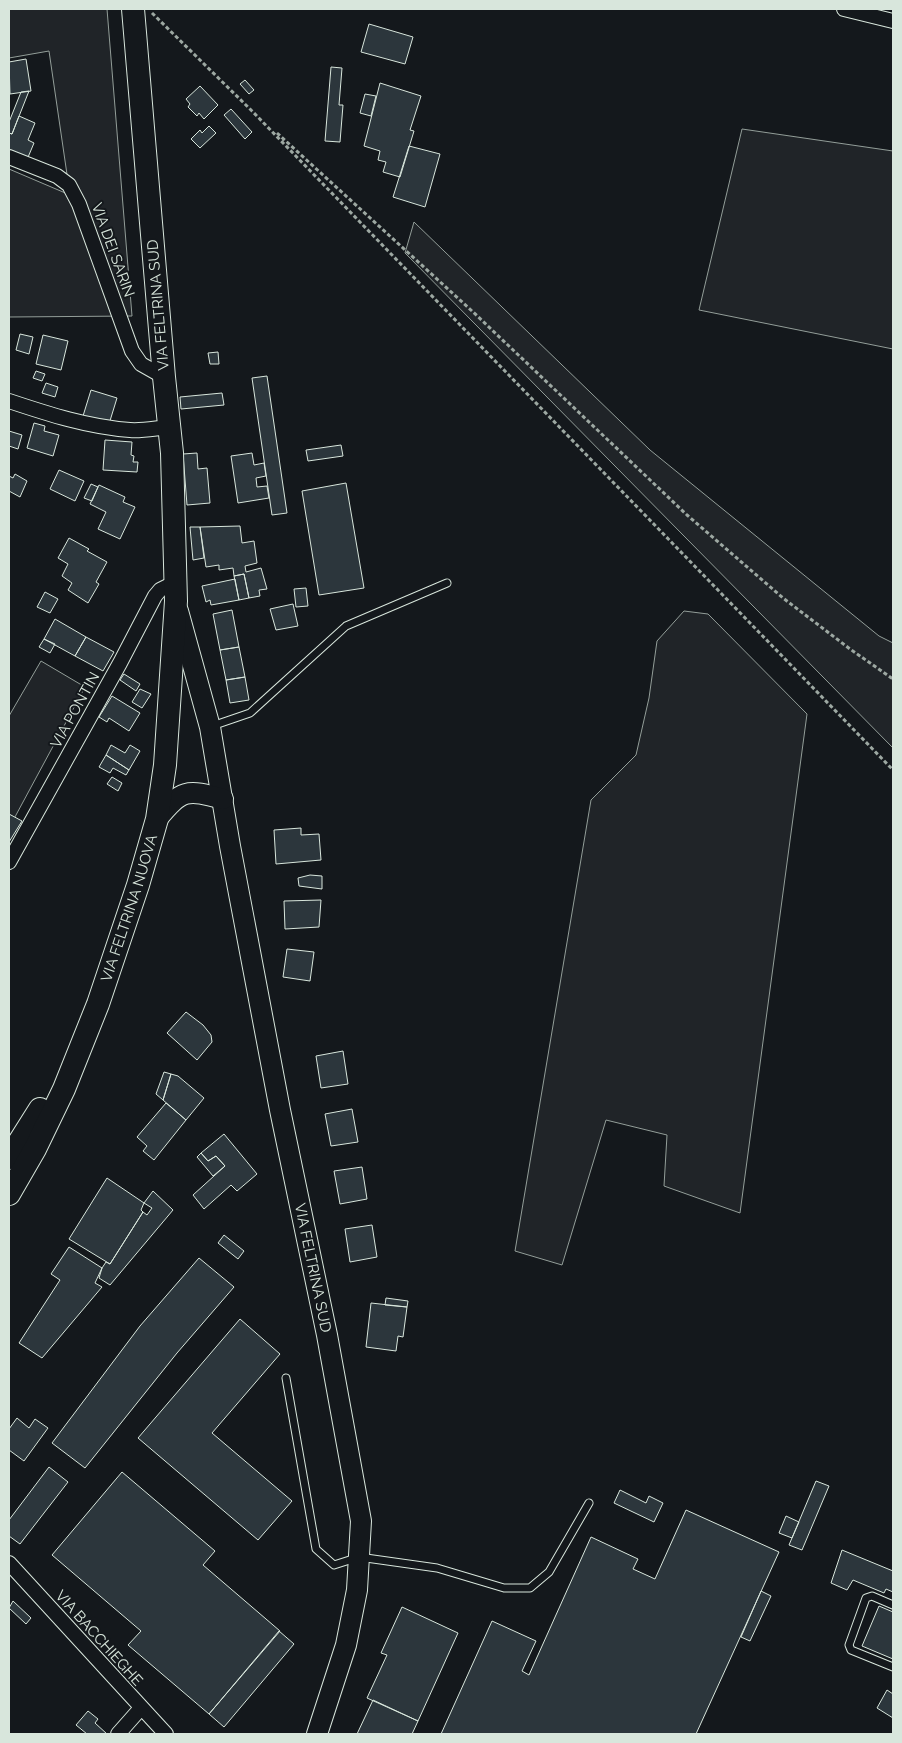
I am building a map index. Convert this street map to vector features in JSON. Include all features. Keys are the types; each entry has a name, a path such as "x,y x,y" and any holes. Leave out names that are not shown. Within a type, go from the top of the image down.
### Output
{"main road":[{"name":"VIA FELTRINA SUD","path":"133,9 172,453 176,592 210,727 230,846 278,1100 326,1335 361,1521 357,1590 346,1645 317,1734"},
{"name":"VIA FELTRINA NUOVA","path":"9,1194 35,1148 64,1089 95,1013 138,885 157,819 165,765 176,592"},
{"path":"157,819 182,794 192,792 223,799"},
{"path":"9,1158 71,1057 95,1013"}],"street":[{"path":"844,9 893,21"},
{"name":"VIA DEI SARIN","path":"9,157 57,176 68,186 79,204 132,351 141,364 164,377"},
{"path":"9,401 57,417 96,425 132,430 169,427"},
{"name":"VIA PONTIN","path":"9,862 120,663 155,596 160,590 176,592"},
{"name":"VIA BACCHIEGHE","path":"9,1563 166,1734"},
{"path":"118,1734 141,1708"}],"lane":[{"path":"210,727 250,713 346,626 447,583"},
{"path":"286,1378 316,1548 334,1565 359,1557 437,1568 504,1588 530,1588 549,1572 589,1503"},
{"path":"893,1605 872,1596 866,1598 849,1645 851,1650 893,1668"}],"path":[{"path":"148,9 252,111 893,770"},
{"path":"252,111 465,304 687,515 783,598 850,649 893,678"}],"shaded area":[{"path":"9,9 107,9 132,316 9,317 9,169 70,195 49,51 9,58"},
{"path":"742,129 893,151 893,349 699,310"},
{"path":"414,222 650,450 879,636 893,643 893,748 405,253"},
{"path":"684,611 708,614 807,714 740,1213 664,1186 667,1135 606,1120 562,1265 515,1251 591,800 636,755 649,698 657,641"},
{"path":"41,661 85,687 9,828 9,716"}],"building":[{"path":"369,24 413,37 405,64 361,52"},
{"path":"26,59 31,91 10,94 9,62"},
{"path":"331,67 342,68 339,105 343,105 340,142 325,141"},
{"path":"245,80 254,90 249,94 240,84"},
{"path":"380,83 421,96 410,130 414,131 400,177 383,172 386,162 378,160 380,151 364,146"},
{"path":"200,86 218,105 204,119 199,113 197,116 188,107 190,104 186,99"},
{"path":"29,91 12,134 9,133 9,122 21,92"},
{"path":"365,94 376,96 371,116 360,113"},
{"path":"231,109 252,132 245,139 224,115"},
{"path":"19,116 35,123 28,140 34,143 26,162 13,157 15,152 9,149 9,133 12,134"},
{"path":"209,126 216,133 200,148 191,139 200,130 202,133"},
{"path":"409,146 440,154 425,207 393,197"},
{"path":"20,334 33,337 29,354 16,350"},
{"path":"43,335 68,341 61,370 36,364"},
{"path":"218,352 219,364 210,364 208,353"},
{"path":"36,371 45,374 42,381 33,378"},
{"path":"267,376 287,513 272,515 252,378"},
{"path":"46,383 58,387 55,397 42,393"},
{"path":"91,390 117,398 109,424 83,416"},
{"path":"222,393 224,405 181,409 180,397"},
{"path":"34,423 45,426 44,431 59,435 53,456 27,448"},
{"path":"9,431 22,435 18,449 9,446"},
{"path":"105,440 132,442 131,455 134,456 133,462 138,462 137,472 103,470"},
{"path":"341,445 343,456 308,461 306,450"},
{"path":"197,453 198,469 207,468 210,503 187,505 183,454"},
{"path":"252,453 254,465 264,463 266,476 256,478 257,487 267,486 269,498 238,503 231,456"},
{"path":"59,470 84,481 75,501 50,489"},
{"path":"15,474 27,481 20,497 9,491 9,476 13,478"},
{"path":"346,483 364,588 319,595 302,491"},
{"path":"91,484 98,487 92,501 84,498"},
{"path":"99,485 125,497 123,502 135,507 120,539 98,529 106,512 90,504"},
{"path":"240,526 242,543 254,541 257,563 245,566 246,572 261,568 267,589 259,590 260,596 249,598 244,574 234,576 233,568 219,570 219,565 206,567 200,527"},
{"path":"190,527 200,527 204,558 193,560"},
{"path":"69,538 107,562 96,582 99,584 88,603 68,590 72,583 62,576 68,564 58,558"},
{"path":"244,574 249,598 239,600 234,576"},
{"path":"235,579 239,600 211,605 210,600 206,602 202,586"},
{"path":"306,588 308,606 296,607 294,589"},
{"path":"45,592 58,599 50,613 37,607"},
{"path":"293,604 298,626 276,630 270,609"},
{"path":"232,610 239,647 220,650 213,614"},
{"path":"55,619 86,637 75,656 44,639"},
{"path":"86,637 114,652 103,671 75,656"},
{"path":"44,639 55,644 50,653 39,647"},
{"path":"239,647 245,677 226,680 220,650"},
{"path":"124,674 140,684 136,691 120,680"},
{"path":"245,677 249,700 230,703 226,680"},
{"path":"140,689 151,694 142,708 132,702"},
{"path":"112,696 140,713 129,731 109,718 107,722 99,717"},
{"path":"111,745 125,753 130,745 140,751 129,770 106,755"},
{"path":"106,755 129,770 126,775 113,768 110,773 99,767"},
{"path":"112,777 122,783 118,791 107,784"},
{"path":"9,814 22,821 9,842"},
{"path":"301,828 301,835 319,834 321,860 276,864 274,830"},
{"path":"310,875 322,876 322,889 299,886 298,878"},
{"path":"321,900 319,927 285,929 284,901"},
{"path":"287,949 314,952 310,981 283,977"},
{"path":"186,1012 203,1025 211,1035 212,1042 197,1060 167,1033"},
{"path":"343,1051 348,1084 321,1088 316,1056"},
{"path":"164,1072 171,1074 163,1100 156,1094"},
{"path":"171,1074 178,1076 204,1098 186,1120 163,1100"},
{"path":"166,1103 186,1120 154,1160 143,1151 147,1146 137,1137"},
{"path":"352,1109 358,1142 331,1146 325,1114"},
{"path":"224,1134 257,1174 237,1191 231,1185 204,1209 193,1195 225,1166 216,1156 208,1161 201,1153"},
{"path":"201,1153 208,1161 216,1156 225,1166 213,1176 197,1157"},
{"path":"362,1167 367,1199 340,1204 334,1171"},
{"path":"107,1178 144,1203 141,1210 143,1212 110,1264 69,1239"},
{"path":"153,1191 173,1210 110,1285 99,1278 102,1268 106,1262 110,1264 143,1212 147,1215 152,1208 144,1203"},
{"path":"372,1225 377,1257 350,1262 345,1229"},
{"path":"224,1235 244,1251 238,1259 218,1243"},
{"path":"69,1247 102,1268 95,1283 102,1287 42,1358 19,1343 60,1280 51,1274"},
{"path":"199,1258 234,1287 177,1353 85,1468 52,1443 140,1326"},
{"path":"386,1298 408,1301 407,1307 385,1305"},
{"path":"371,1303 407,1307 403,1337 398,1336 396,1351 366,1347"},
{"path":"240,1319 280,1354 212,1433 292,1501 258,1540 138,1438"},
{"path":"17,1418 29,1428 35,1419 48,1428 24,1461 9,1450 9,1429"},
{"path":"49,1467 68,1482 20,1544 9,1536 9,1520"},
{"path":"122,1472 215,1551 203,1565 280,1631 209,1714 128,1645 141,1631 52,1555"},
{"path":"816,1481 829,1486 802,1550 789,1545"},
{"path":"620,1490 646,1503 649,1496 663,1503 654,1522 614,1503"},
{"path":"686,1510 779,1552 696,1734 441,1734 492,1621 536,1641 522,1671 529,1675 591,1537 638,1559 633,1569 655,1579"},
{"path":"786,1516 799,1522 792,1538 779,1533"},
{"path":"842,1550 893,1571 893,1592 886,1589 884,1593 853,1580 847,1590 831,1583"},
{"path":"761,1591 771,1596 750,1641 741,1637"},
{"path":"13,1601 31,1618 26,1624 9,1608"},
{"path":"879,1606 893,1612 893,1659 862,1646"},
{"path":"402,1607 458,1633 418,1721 367,1698 387,1655 381,1653"},
{"path":"279,1631 294,1644 224,1727 209,1714"},
{"path":"887,1690 893,1694 893,1718 877,1708"},
{"path":"373,1700 418,1721 412,1734 357,1734"},
{"path":"88,1711 98,1719 95,1723 107,1734 87,1734 76,1725"}]}
